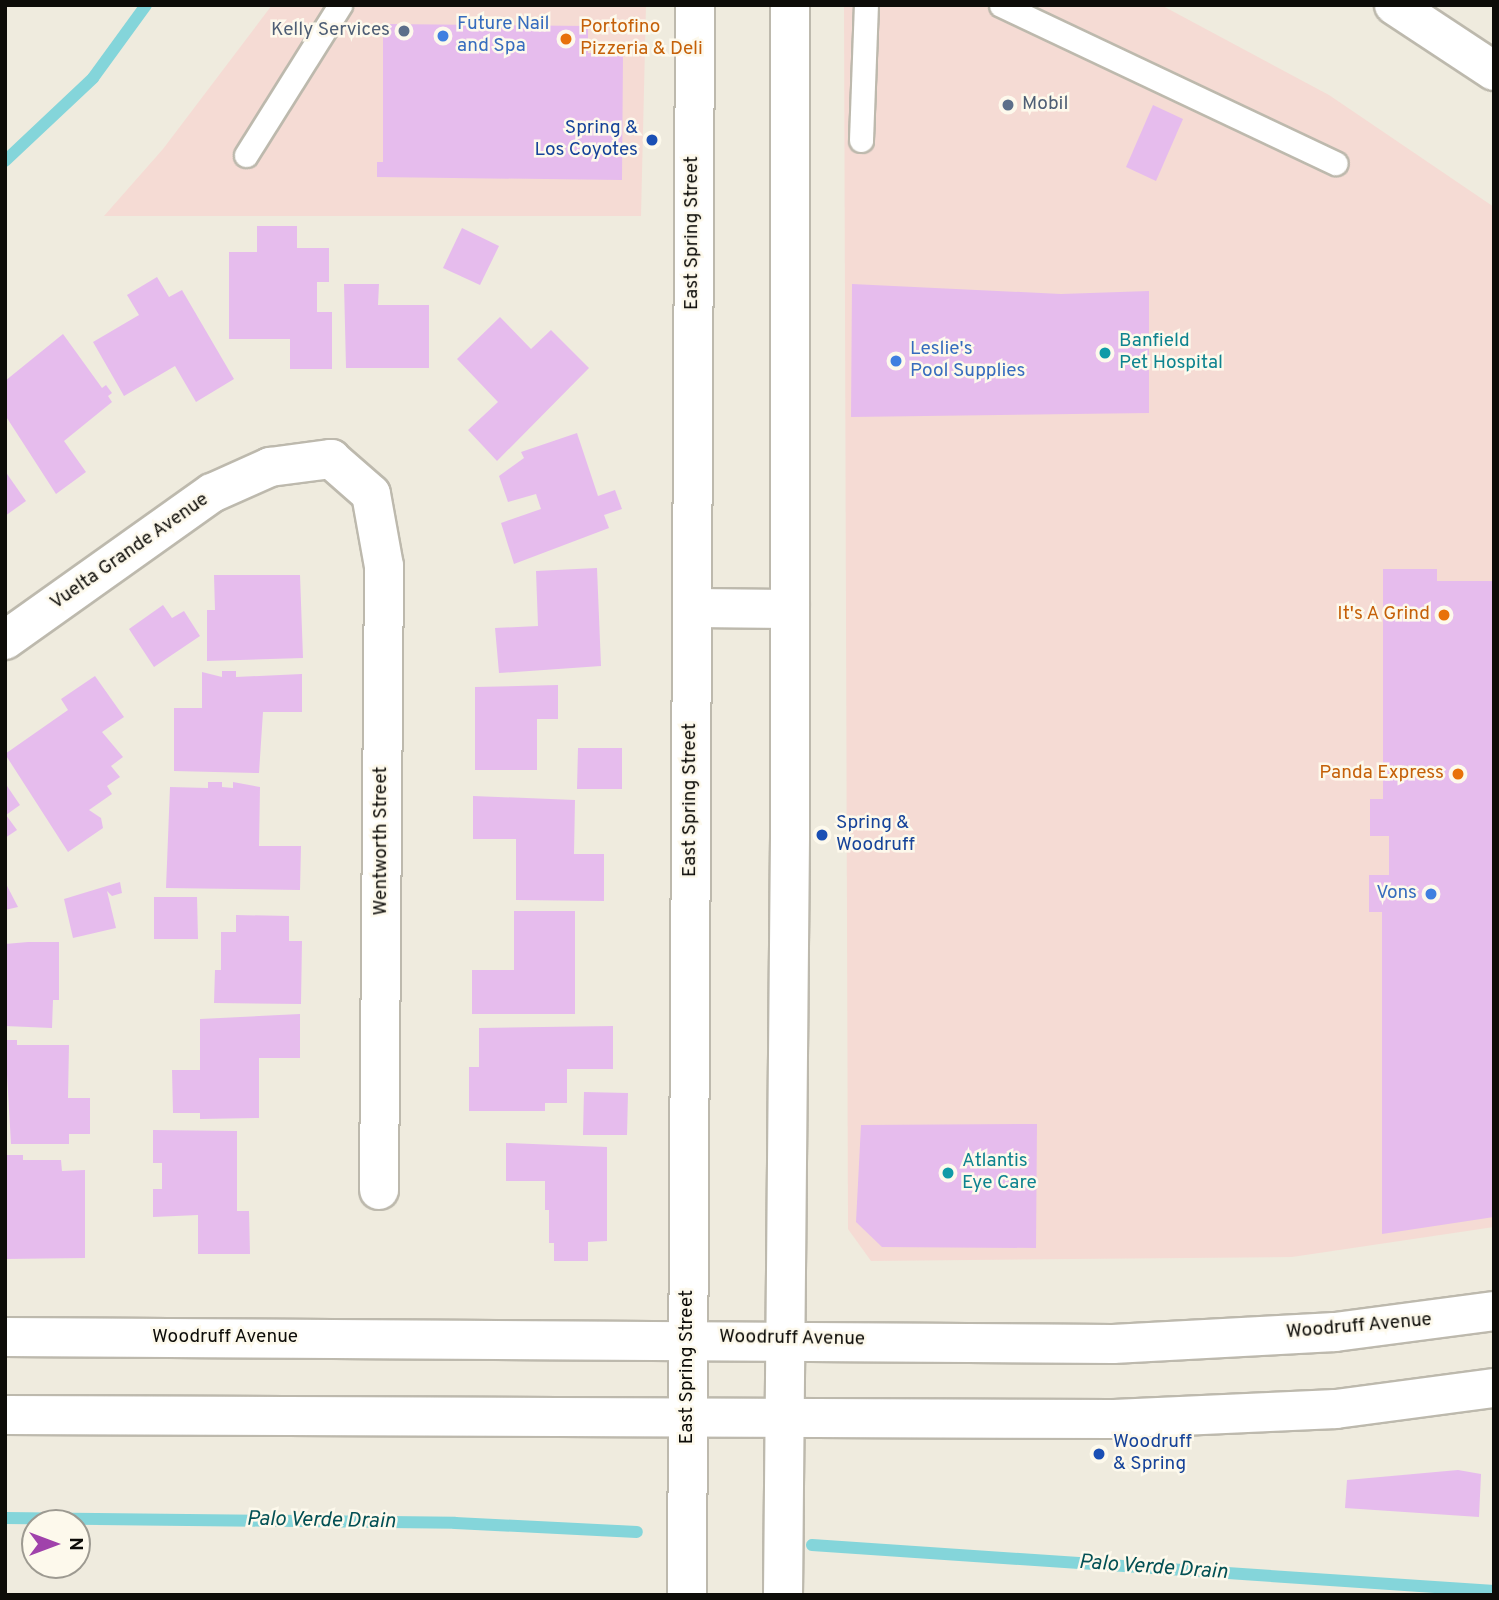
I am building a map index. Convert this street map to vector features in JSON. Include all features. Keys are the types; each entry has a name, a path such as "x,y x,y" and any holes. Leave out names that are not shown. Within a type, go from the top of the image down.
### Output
{"main road":[{"name":"East Spring Street","path":"687,1595 695,5"},
{"path":"783,1595 790,609 790,5"},
{"path":"1394,5 1494,71"},
{"name":"Vuelta Grande Avenue","path":"5,640 212,492 270,467 331,460 371,494"},
{"name":"Wentworth Street","path":"371,494 384,566 379,1190"},
{"path":"693,608 790,609"},
{"name":"Woodruff Avenue","path":"5,1337 688,1338 1113,1344 1335,1332 1494,1311"},
{"path":"5,1415 1128,1419 1336,1409 1494,1388"}],"lane":[{"path":"246,155 340,5"},
{"path":"861,139 866,5"},
{"path":"1001,5 1336,163"}],"shaded area":[{"path":"272,5 646,5 641,216 104,216 163,149"},
{"path":"844,5 1161,5 1329,95 1494,207 1494,1227 1292,1257 871,1261 848,1229"}],"building":[{"path":"383,26 588,26 588,53 623,54 622,180 377,177 377,162 383,162"},
{"path":"1153,105 1183,119 1156,181 1126,167"},
{"path":"257,226 297,226 297,248 329,248 329,282 317,282 317,312 332,312 332,369 290,369 290,339 229,339 229,252 257,252"},
{"path":"462,228 499,246 480,285 443,268"},
{"path":"157,277 169,297 182,290 234,379 196,402 175,366 124,396 93,342 139,315 127,295"},
{"path":"344,284 379,284 378,305 429,305 429,368 346,368"},
{"path":"852,284 1061,294 1149,291 1149,413 851,417"},
{"path":"500,317 531,349 551,330 589,368 497,461 468,430 498,402 457,359"},
{"path":"63,334 102,388 106,385 112,393 108,396 112,402 64,441 86,472 56,494 5,415 5,381"},
{"path":"577,433 598,496 615,490 622,509 604,515 609,528 514,564 501,523 541,509 536,494 508,502 499,476 524,458 521,452"},
{"path":"5,471 26,501 5,516"},
{"path":"597,568 601,666 499,673 495,628 538,626 536,571"},
{"name":"Vons","path":"1383,569 1437,569 1437,581 1494,581 1494,1217 1382,1234 1382,912 1369,912 1369,875 1389,875 1389,836 1370,836 1370,799 1383,799"},
{"path":"214,575 300,575 303,658 207,661 207,610 215,610"},
{"path":"163,605 172,618 184,611 200,636 154,667 129,629"},
{"path":"222,671 236,671 236,677 302,674 302,712 263,712 259,773 174,771 174,708 202,708 202,672 222,677"},
{"path":"95,676 124,717 102,732 123,757 111,766 120,777 107,786 112,794 89,810 101,818 103,828 68,852 5,754 68,710 61,699"},
{"path":"558,685 558,719 537,719 537,770 475,770 475,687"},
{"path":"578,748 622,748 622,789 577,789"},
{"path":"208,782 222,782 222,787 233,788 233,782 260,787 259,846 301,846 300,890 166,888 170,787 208,788"},
{"path":"5,783 20,805 6,815 17,830 5,838"},
{"path":"473,796 575,800 574,854 604,854 604,901 516,900 516,839 473,839"},
{"path":"5,882 18,907 5,910"},
{"path":"120,882 122,893 112,896 107,891 116,928 73,938 64,899"},
{"path":"154,897 197,897 198,939 154,939"},
{"path":"514,911 575,911 575,1014 472,1014 472,970 514,970"},
{"path":"236,915 289,916 289,941 302,941 301,1004 214,1003 215,970 221,970 221,932 236,932"},
{"path":"59,942 59,1000 53,1000 52,1028 5,1026 5,944"},
{"path":"300,1014 300,1058 259,1058 259,1118 200,1119 200,1113 173,1113 172,1070 200,1070 200,1019"},
{"path":"613,1026 613,1069 567,1069 567,1103 545,1103 545,1111 469,1111 469,1067 479,1067 479,1028"},
{"path":"5,1040 17,1040 17,1045 69,1045 68,1098 90,1098 90,1134 69,1134 69,1144 11,1144"},
{"path":"584,1092 628,1093 627,1135 583,1135"},
{"name":"Atlantis Eye Care","path":"1037,1124 1036,1248 882,1247 856,1222 861,1125"},
{"path":"153,1130 237,1131 237,1211 249,1211 250,1254 198,1254 198,1215 153,1217 153,1189 162,1189 162,1163 153,1163"},
{"path":"506,1143 607,1147 607,1241 588,1242 588,1261 554,1261 554,1243 549,1243 549,1210 545,1210 545,1181 506,1181"},
{"path":"5,1155 23,1155 23,1160 61,1160 62,1171 85,1170 85,1258 5,1259"},
{"path":"1458,1470 1481,1474 1479,1517 1345,1508 1347,1480"}],"waterway":[{"path":"5,161 93,78 146,5"},
{"name":"Palo Verde Drain","path":"5,1518 455,1523 637,1532"},
{"name":"Palo Verde Drain","path":"812,1545 1494,1591"}],"place":[{"name":"Kelly Services","path":"404,31"},
{"name":"Future Nail and Spa","path":"443,36"},
{"name":"Portofino Pizzeria & Deli","path":"566,39"},
{"name":"Mobil","path":"1008,105"},
{"name":"Spring & Los Coyotes","path":"652,140"},
{"name":"Banfield Pet Hospital","path":"1105,353"},
{"name":"Leslie's Pool Supplies","path":"896,361"},
{"name":"It's A Grind","path":"1444,615"},
{"name":"Panda Express","path":"1458,774"},
{"name":"Spring & Woodruff","path":"822,835"},
{"name":"Vons","path":"1431,894"},
{"name":"Atlantis Eye Care","path":"948,1173"},
{"name":"Woodruff & Spring","path":"1099,1454"}]}
